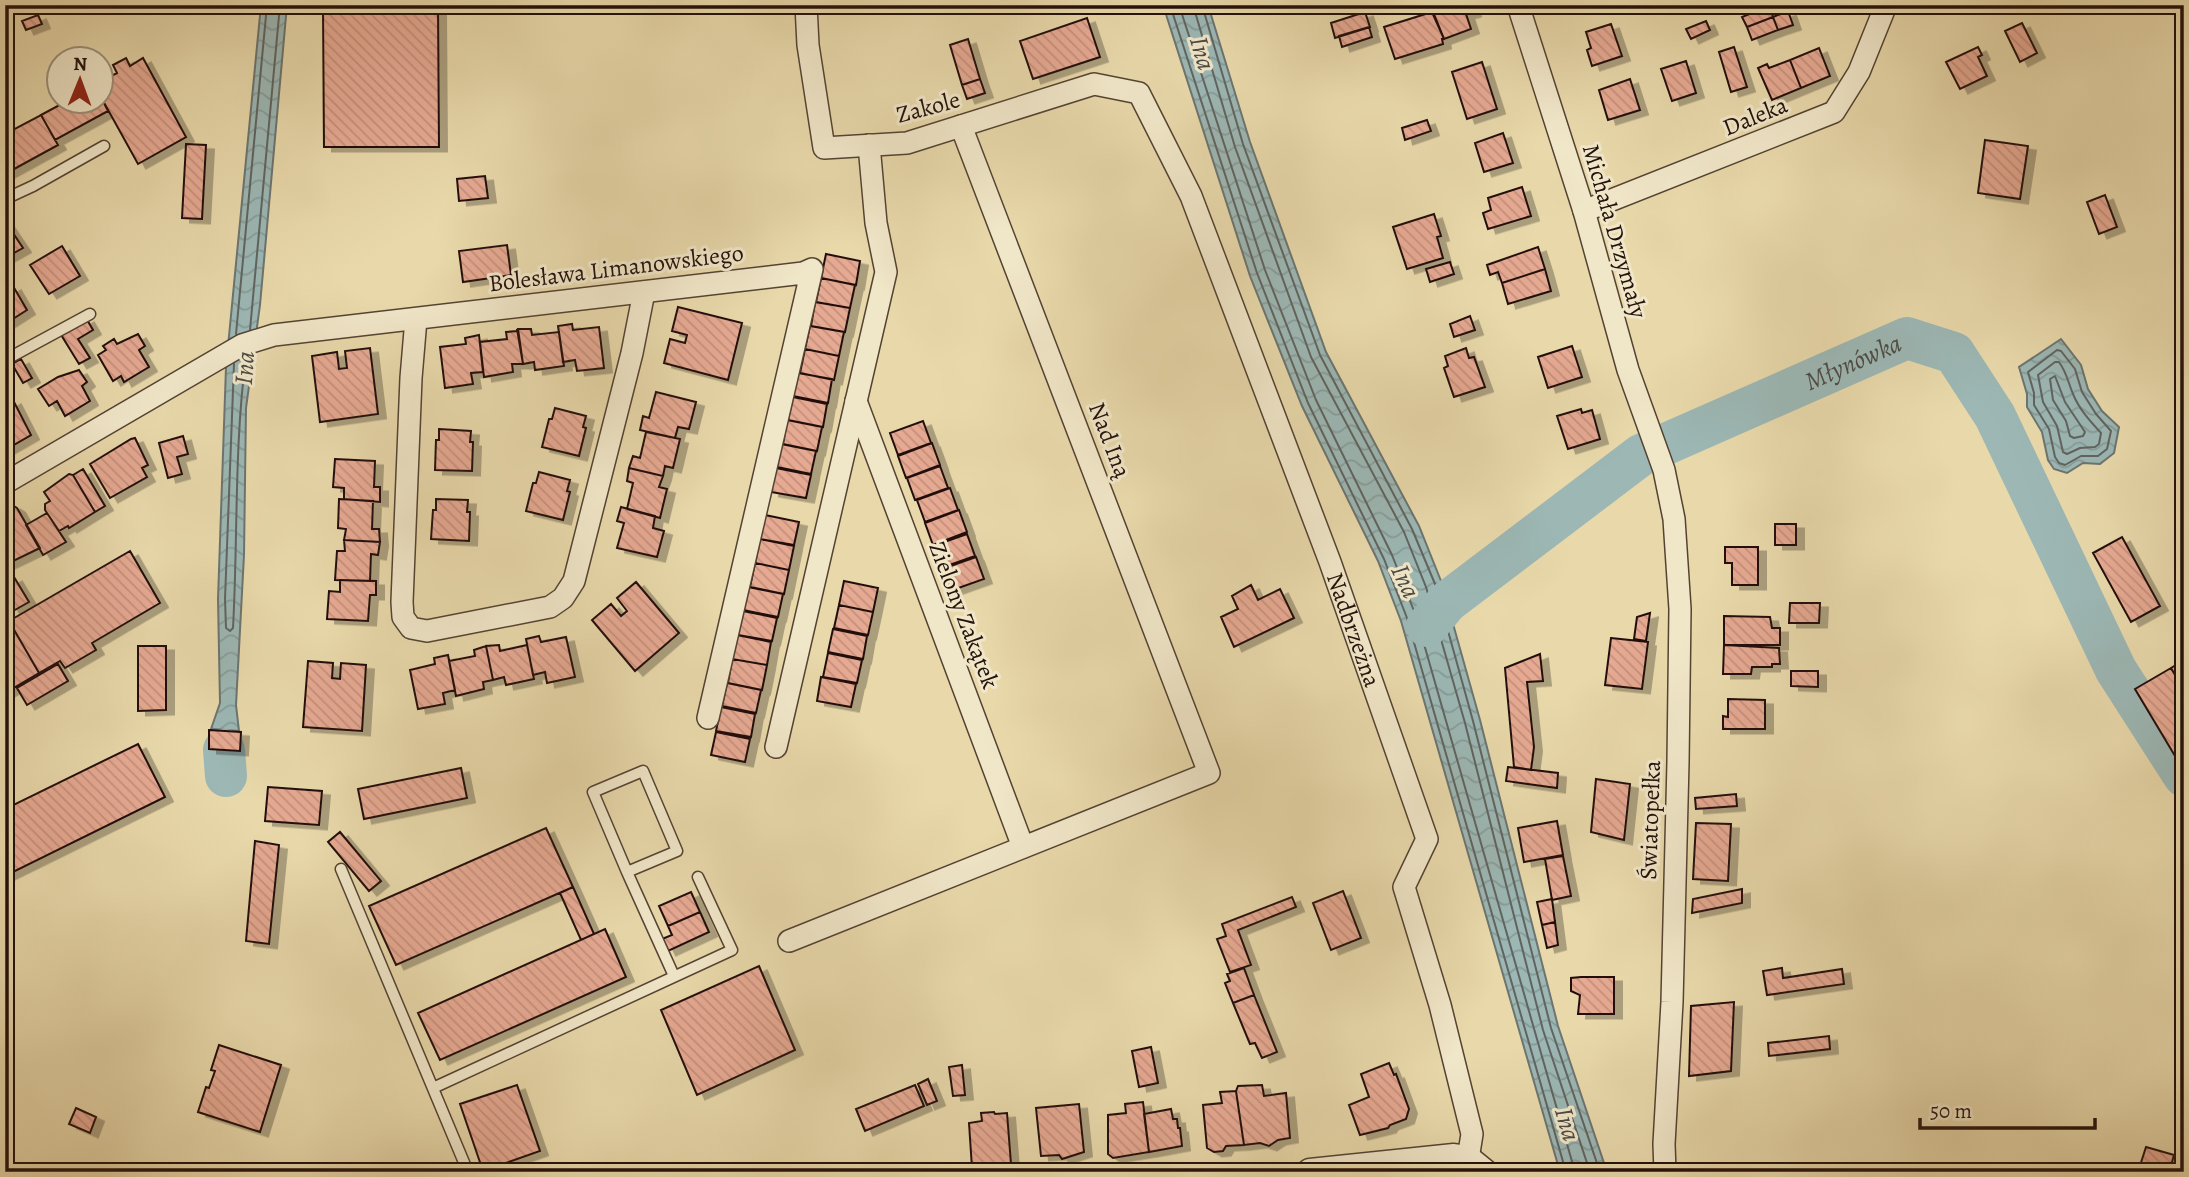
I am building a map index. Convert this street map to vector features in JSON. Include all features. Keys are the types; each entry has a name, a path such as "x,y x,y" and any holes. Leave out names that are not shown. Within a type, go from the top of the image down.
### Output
{"street":[{"name":"Zakole","path":"806,5 808,45 824,148 907,143 1094,84 1139,93"},
{"name":"Michała Drzymały","path":"1518,5 1584,211 1628,370 1664,470"},
{"name":"Daleka","path":"1584,211 1834,112 1859,72 1886,5"},
{"name":"Nadbrzeżna","path":"1139,93 1196,209 1330,562 1427,839 1404,887 1440,1004 1472,1134 1476,1165"},
{"name":"Nad Iną","path":"961,126 1209,773 1023,847"},
{"path":"776,747 886,272 876,223 869,145"},
{"name":"Bolesława Limanowskiego","path":"5,483 207,364 242,345 274,335 803,273 812,269 708,718"},
{"path":"416,319 402,602 403,617 411,628 428,631 550,607 564,598 574,581 632,353 644,292"},
{"name":"Zielony Zakątek","path":"856,401 1023,847"},
{"name":"Światopełka","path":"1664,470 1678,556 1680,609 1672,1002 1664,1144 1665,1172"},
{"path":"789,941 1023,847"},
{"path":"1310,1172 1440,1157 1476,1165"}],"lane":[{"path":"5,199 104,146"},
{"path":"5,360 90,314"},
{"path":"627,872 677,851 643,771 593,792 627,872 674,976"},
{"path":"341,869 468,1172"},
{"path":"433,1088 732,950 698,877"}],"water":[{"path":"261,5 287,5 260,305 246,408 244,555 236,705 239,731 211,729 220,703 218,599 226,367"},
{"path":"1163,5 1208,5 1250,142 1326,352 1419,526 1441,581 1480,720 1558,1026 1607,1172 1560,1172 1401,621 1378,561 1302,406 1250,276"},
{"path":"2061,339 2081,365 2088,389 2102,411 2119,427 2114,453 2100,464 2083,463 2067,473 2054,469 2048,460 2042,432 2027,407 2027,394 2019,367"}],"building":[{"path":"1470,5 1473,12 1466,14 1471,29 1444,39 1431,7"},
{"path":"1769,6 1773,17 1747,27 1742,17"},
{"path":"438,9 439,147 324,147 323,10"},
{"path":"1788,11 1793,25 1778,30 1773,17"},
{"path":"1365,12 1370,27 1335,38 1331,23"},
{"path":"1432,12 1444,39 1443,44 1395,59 1384,27"},
{"path":"38,15 42,24 26,30 22,21"},
{"path":"1773,17 1778,30 1752,40 1747,27"},
{"path":"1087,18 1100,57 1033,79 1020,41"},
{"path":"1706,21 1710,30 1691,39 1686,29"},
{"path":"2022,23 2037,53 2020,62 2005,31"},
{"path":"1611,24 1622,56 1592,66 1587,50 1591,48 1586,32"},
{"path":"1369,27 1372,37 1342,47 1339,36"},
{"path":"968,39 980,79 962,85 950,45"},
{"path":"1734,47 1747,87 1731,92 1719,52"},
{"path":"1978,47 1982,55 1978,57 1987,76 1960,89 1946,62"},
{"path":"1819,48 1830,76 1801,88 1790,60"},
{"path":"126,58 130,66 143,58 186,137 138,164 111,116 116,116 116,63"},
{"path":"1790,60 1801,88 1772,100 1758,68 1767,64 1769,68"},
{"path":"1686,61 1696,93 1672,101 1661,69"},
{"path":"1482,62 1497,109 1467,119 1452,72"},
{"path":"980,79 985,93 967,99 962,85"},
{"path":"1630,79 1640,110 1608,120 1599,90"},
{"path":"46,112 46,116 99,116 55,140 41,115"},
{"path":"41,115 58,145 5,174 5,134"},
{"path":"1427,120 1431,131 1405,140 1402,128"},
{"path":"1503,133 1513,163 1484,172 1475,143"},
{"path":"1985,140 2028,146 2020,199 1978,193"},
{"path":"186,144 206,145 202,219 182,218"},
{"path":"485,176 488,198 459,201 457,179"},
{"path":"1522,187 1531,216 1488,229 1483,213 1491,210 1488,198"},
{"path":"2105,195 2117,227 2099,234 2087,202"},
{"path":"1434,214 1441,236 1437,237 1443,258 1407,269 1393,227"},
{"path":"5,221 23,248 5,258"},
{"path":"507,245 511,275 463,282 459,251"},
{"path":"62,246 80,276 49,294 30,265"},
{"path":"1538,247 1545,269 1502,283 1498,272 1490,275 1487,265"},
{"path":"826,254 860,261 856,285 821,278"},
{"path":"1450,262 1454,274 1430,282 1426,269"},
{"path":"1545,269 1551,291 1508,304 1502,283"},
{"path":"821,278 855,285 850,308 816,302"},
{"path":"13,286 27,310 5,324 5,291"},
{"path":"815,302 850,308 845,332 811,326"},
{"path":"678,307 742,323 728,380 664,363 670,339 685,343 687,335 672,331"},
{"path":"1470,316 1475,330 1454,337 1450,324"},
{"path":"86,318 93,330 78,339 90,358 79,364 60,333"},
{"path":"572,324 573,330 599,327 604,368 577,371 575,360 563,362 558,326"},
{"path":"810,326 844,332 839,356 805,349"},
{"path":"517,329 523,364 512,364 513,372 484,377 480,342 507,339 506,332"},
{"path":"518,329 531,329 532,335 559,332 564,366 535,370 534,362 523,364"},
{"path":"138,334 145,346 139,350 149,367 124,382 121,376 113,381 98,355 106,350 103,346 114,339 117,344"},
{"path":"479,335 483,372 471,373 473,384 445,388 440,347 466,344 465,338"},
{"path":"1572,346 1582,377 1548,388 1538,357"},
{"path":"370,348 378,414 320,422 312,356 337,352 339,369 347,368 345,351"},
{"path":"1466,348 1469,358 1474,357 1485,387 1454,397 1444,368 1448,366 1445,356"},
{"path":"805,349 839,356 834,380 800,373"},
{"path":"21,359 32,378 23,383 12,364"},
{"path":"79,370 87,382 82,386 90,401 65,416 57,401 49,406 38,389 58,377"},
{"path":"798,373 832,379 828,403 793,396"},
{"path":"656,392 696,402 689,429 678,427 675,438 640,430 643,416 649,418"},
{"path":"793,397 827,404 823,427 788,420"},
{"path":"13,400 31,435 5,450 5,405"},
{"path":"555,408 586,416 579,456 542,447 549,419 552,419"},
{"path":"1581,409 1582,413 1592,410 1600,439 1568,449 1557,416"},
{"path":"787,420 822,427 817,451 783,444"},
{"path":"923,421 931,443 898,455 890,433"},
{"path":"439,429 471,431 472,471 435,470"},
{"path":"646,432 680,439 673,468 665,466 663,476 629,468 633,456 640,458"},
{"path":"183,436 188,454 177,457 182,474 168,478 159,443"},
{"path":"135,438 148,465 142,468 147,477 110,498 90,464"},
{"path":"932,443 940,465 906,478 898,456"},
{"path":"781,444 816,451 811,474 777,467"},
{"path":"335,459 375,461 374,487 380,487 380,502 344,499 344,488 333,487"},
{"path":"940,466 948,488 915,500 907,478"},
{"path":"629,468 663,476 659,487 667,489 660,518 627,509 633,483 627,481"},
{"path":"776,468 811,475 806,498 771,492"},
{"path":"83,469 105,506 95,512 73,475"},
{"path":"539,472 570,480 563,520 526,511 533,483 536,483"},
{"path":"69,474 73,475 95,512 59,531 45,510 45,504 50,501 44,492"},
{"path":"950,488 958,510 925,522 917,500"},
{"path":"339,499 373,501 372,529 379,529 380,542 344,540 346,529 338,528"},
{"path":"436,499 468,500 469,541 431,539"},
{"path":"12,505 17,508 40,548 5,565 5,509"},
{"path":"621,507 655,516 653,528 664,531 657,557 617,548 624,523 617,521"},
{"path":"959,510 967,532 933,545 925,523"},
{"path":"47,513 66,542 43,555 26,525"},
{"path":"765,515 799,522 794,545 760,539"},
{"path":"1775,524 1796,524 1796,545 1775,545"},
{"path":"967,534 975,556 941,568 933,546"},
{"path":"2122,537 2160,606 2131,622 2093,553"},
{"path":"760,539 794,546 789,570 755,563"},
{"path":"344,540 380,542 378,555 371,554 370,581 335,580 337,551 345,551"},
{"path":"1725,547 1758,547 1758,585 1732,585 1732,563 1725,563"},
{"path":"130,551 160,603 92,643 96,650 65,668 60,661 39,673 9,621"},
{"path":"976,557 984,579 950,591 942,569"},
{"path":"755,563 789,570 784,594 750,587"},
{"path":"14,577 29,602 13,611 5,597 5,582"},
{"path":"340,580 376,581 376,595 370,595 368,621 327,619 329,591 340,592"},
{"path":"844,581 878,588 873,612 839,605"},
{"path":"636,582 679,633 635,671 592,620 611,604 621,616 627,611 617,598"},
{"path":"1251,585 1258,600 1280,589 1294,618 1234,647 1221,617 1238,609 1232,596"},
{"path":"748,587 783,594 778,617 743,610"},
{"path":"1790,603 1820,603 1819,623 1789,623"},
{"path":"839,605 873,612 868,635 834,628"},
{"path":"743,611 777,618 772,641 738,635"},
{"path":"1650,613 1646,641 1634,639 1637,617"},
{"path":"1724,616 1770,617 1772,628 1780,628 1780,645 1724,645"},
{"path":"9,621 39,673 5,693 5,624"},
{"path":"833,629 867,636 863,659 828,652"},
{"path":"737,635 771,642 767,665 732,659"},
{"path":"539,636 541,642 566,637 575,677 547,683 545,672 533,675 526,639"},
{"path":"1611,638 1648,642 1642,689 1605,685"},
{"path":"499,645 500,651 527,645 534,679 506,685 504,677 493,680 486,646"},
{"path":"1724,645 1779,648 1780,664 1772,664 1772,667 1752,667 1751,674 1723,674"},
{"path":"138,646 166,646 166,710 138,711"},
{"path":"486,646 493,680 483,682 484,689 456,696 449,661 475,656 474,650"},
{"path":"828,653 862,660 857,683 823,677"},
{"path":"1540,654 1543,681 1527,682 1534,747 1531,770 1514,767 1505,668"},
{"path":"448,655 455,690 443,693 445,704 418,709 410,670 435,664 434,658"},
{"path":"732,659 767,665 762,690 728,683"},
{"path":"2184,660 2184,690 2171,668"},
{"path":"308,661 333,663 332,678 340,679 341,663 366,665 362,731 303,727"},
{"path":"58,664 68,681 27,705 17,688"},
{"path":"2171,668 2184,690 2184,771 2135,689"},
{"path":"1791,671 1818,671 1818,687 1791,686"},
{"path":"821,677 856,684 851,707 817,701"},
{"path":"727,683 761,690 756,713 722,706"},
{"path":"1728,699 1765,700 1765,729 1723,729 1723,716 1728,717"},
{"path":"721,707 755,714 751,737 716,731"},
{"path":"209,730 241,732 240,751 209,749"},
{"path":"716,732 750,739 745,762 711,755"},
{"path":"138,744 165,797 5,876 5,809"},
{"path":"1508,767 1558,773 1557,788 1506,781"},
{"path":"461,768 467,798 364,819 358,789"},
{"path":"1596,779 1630,784 1624,840 1591,832"},
{"path":"268,787 322,791 319,825 265,821"},
{"path":"1736,794 1737,806 1696,809 1695,798"},
{"path":"1557,821 1563,855 1524,862 1518,828"},
{"path":"1696,823 1731,824 1728,881 1693,879"},
{"path":"546,828 573,887 396,965 369,906"},
{"path":"340,832 381,881 369,891 328,842"},
{"path":"255,841 279,845 269,944 246,941"},
{"path":"1563,856 1571,896 1552,900 1545,859"},
{"path":"573,887 594,934 581,940 560,893"},
{"path":"1742,889 1742,903 1692,913 1693,899"},
{"path":"1343,891 1361,938 1331,950 1313,903"},
{"path":"691,892 700,912 668,926 659,906"},
{"path":"1292,897 1296,907 1238,930 1251,965 1230,972 1217,939 1226,936 1222,924"},
{"path":"1552,899 1555,922 1542,925 1537,902"},
{"path":"700,912 709,932 668,951 662,939 672,935 668,926"},
{"path":"1555,922 1558,945 1547,948 1542,925"},
{"path":"605,929 626,977 440,1060 418,1013"},
{"path":"759,966 795,1050 697,1095 661,1010"},
{"path":"1244,968 1254,995 1233,1003 1225,983 1230,981 1227,974"},
{"path":"1782,968 1783,978 1842,969 1844,984 1767,995 1763,971"},
{"path":"1614,977 1614,1014 1578,1014 1580,995 1571,991 1571,978"},
{"path":"1254,995 1277,1052 1262,1058 1255,1043 1250,1044 1233,1003"},
{"path":"1734,1002 1731,1071 1689,1076 1691,1006"},
{"path":"1829,1036 1830,1049 1769,1056 1768,1043"},
{"path":"219,1045 281,1065 260,1132 198,1112 206,1087 209,1088 215,1071 211,1070"},
{"path":"1151,1047 1158,1083 1139,1087 1132,1051"},
{"path":"1389,1063 1409,1109 1406,1119 1388,1128 1360,1135 1349,1105 1369,1097 1361,1074"},
{"path":"962,1065 965,1095 953,1096 949,1067"},
{"path":"928,1079 937,1101 927,1105 918,1084"},
{"path":"517,1085 540,1151 483,1171 460,1104"},
{"path":"915,1085 924,1106 865,1131 856,1109"},
{"path":"1262,1085 1264,1096 1286,1093 1290,1138 1278,1140 1269,1146 1260,1143 1244,1145 1236,1091 1238,1086"},
{"path":"1236,1091 1244,1145 1226,1146 1223,1151 1214,1152 1207,1148 1203,1105 1222,1103 1220,1092"},
{"path":"1143,1102 1149,1152 1113,1158 1108,1154 1108,1115 1126,1113 1125,1104"},
{"path":"1079,1104 1084,1152 1062,1159 1059,1155 1041,1156 1036,1108"},
{"path":"76,1108 96,1117 90,1133 69,1124"},
{"path":"1171,1109 1173,1119 1177,1119 1180,1128 1182,1146 1149,1152 1144,1114"},
{"path":"981,1113 1007,1113 1011,1164 1005,1164 1001,1170 993,1171 989,1166 972,1168 969,1123 982,1121"},
{"path":"2146,1147 2174,1155 2169,1172 2138,1172"}],"waterway":[{"name":"Młynówka","path":"1427,626 1447,602 1641,455 1907,338 1954,353 1995,416 2116,670 2184,776"},
{"name":"Ina","path":"224,750 226,776"}]}
